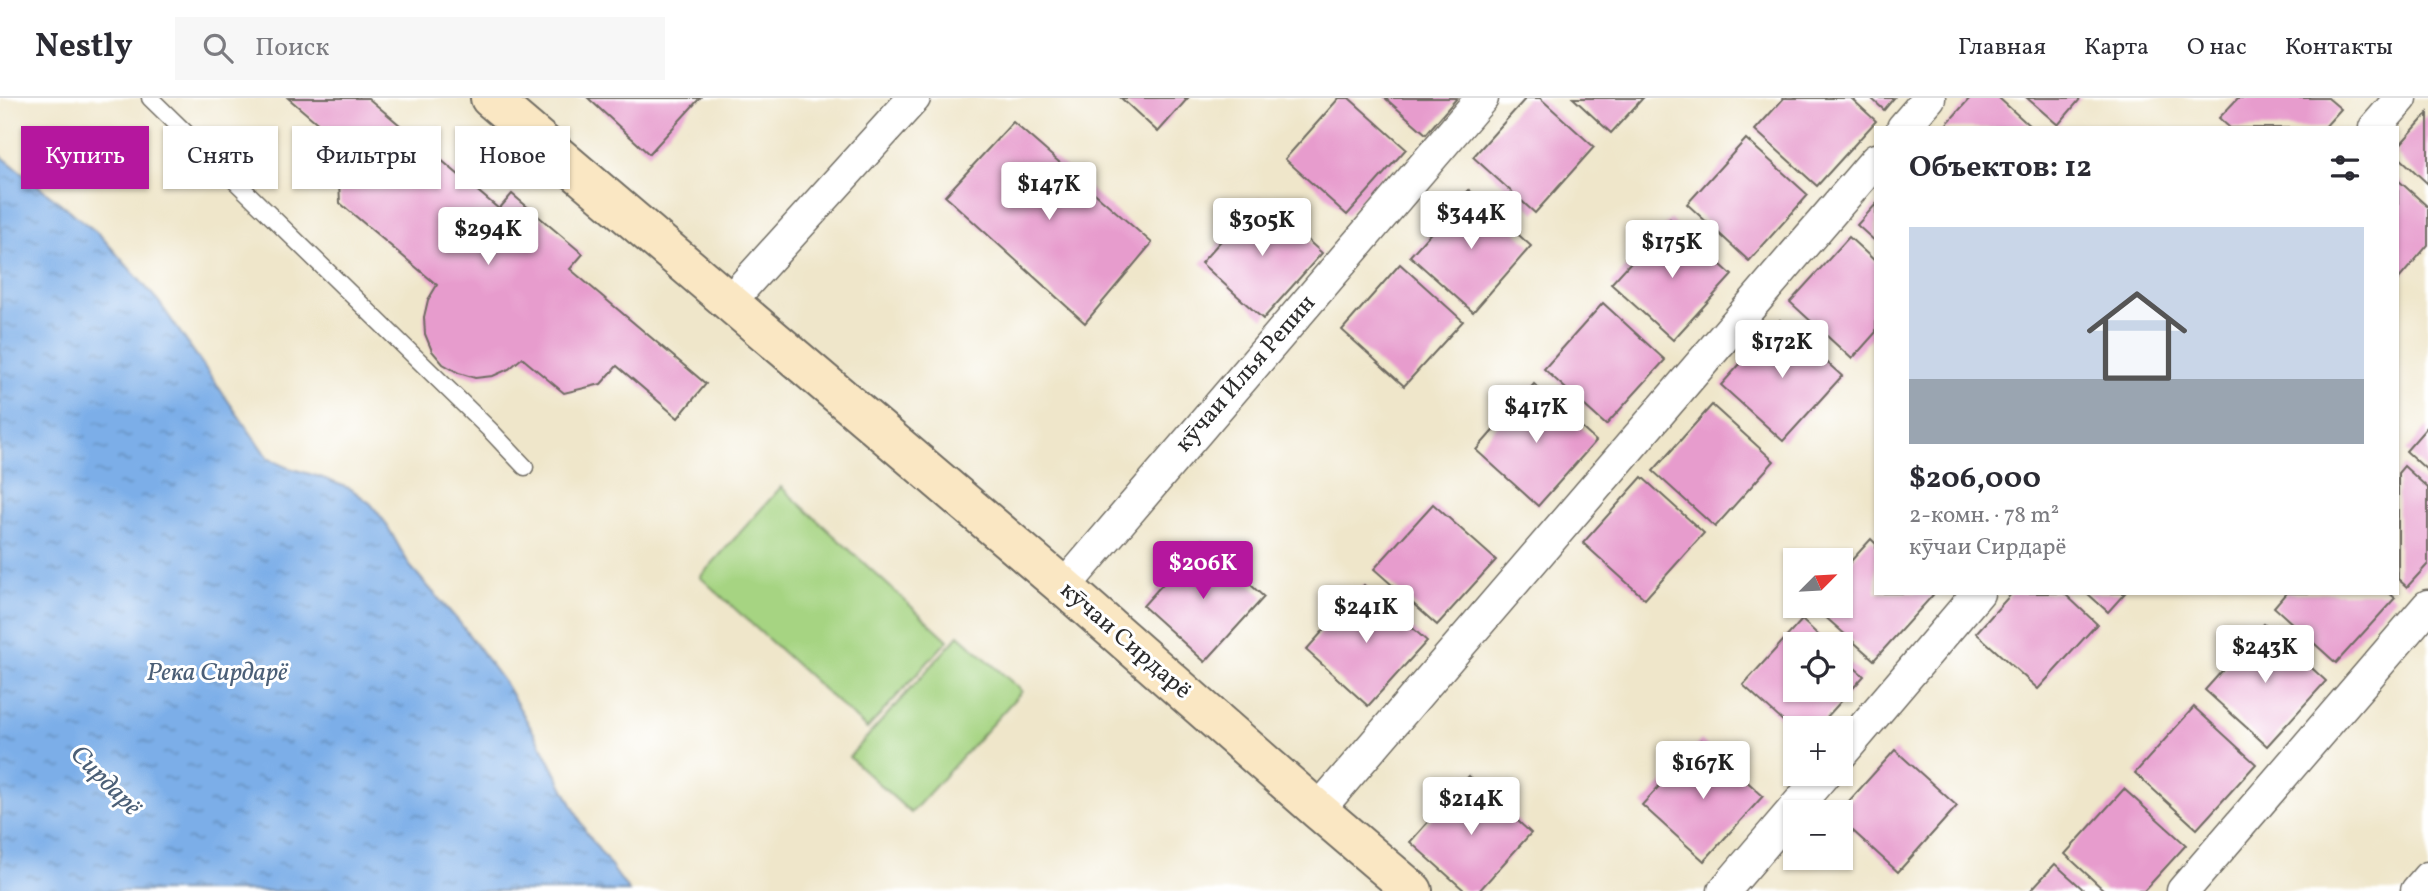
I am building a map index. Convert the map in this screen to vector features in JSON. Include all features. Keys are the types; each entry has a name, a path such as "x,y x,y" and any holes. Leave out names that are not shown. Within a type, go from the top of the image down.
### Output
{"main road":[{"name":"кӯчаи Сирдарё","path":"492,100 1064,587 1413,891"}],"street":[{"path":"730,301 914,98"},
{"name":"кӯчаи Илья Репин","path":"1064,587 1482,98"},
{"path":"1905,126 1929,98"},
{"path":"2377,126 2401,98"},
{"path":"1318,810 1874,161"},
{"path":"1853,740 1976,595"},
{"path":"2183,891 2428,606"},
{"path":"1724,891 1814,786"},
{"path":"2417,891 2428,878"}],"lane":[{"path":"150,98 525,467"}],"green space":[{"path":"781,487 948,640 867,729 700,577"},
{"path":"959,635 1022,691 911,813 849,757"}],"water":[{"name":"Река Сирдарё","path":"0,155 21,172 21,189 42,189 100,235 159,302 268,458 286,467 351,489 371,504 385,522 410,566 460,623 506,685 545,752 586,832 629,891 0,891"}],"building":[{"path":"288,98 368,98 401,126 321,126"},
{"path":"588,98 700,98 649,154"},
{"path":"1121,98 1188,98 1158,132"},
{"path":"1339,98 1349,98 1406,149 1347,215 1285,159"},
{"path":"1385,98 1457,98 1426,134"},
{"path":"1526,98 1540,98 1594,147 1535,213 1473,157"},
{"path":"1573,98 1643,98 1611,133"},
{"path":"1784,98 1851,98 1876,121 1817,186 1755,130"},
{"path":"1871,98 1894,98 1884,110"},
{"path":"1970,98 1999,98 2030,126 1945,126"},
{"path":"2027,98 2081,98 2058,125"},
{"path":"2238,98 2328,98 2341,109 2326,126 2228,126 2219,118"},
{"path":"2428,113 2428,184 2399,157 2399,146"},
{"path":"1013,122 1152,243 1085,323 945,196"},
{"path":"1746,139 1808,195 1749,261 1687,204"},
{"path":"441,160 455,172 455,189 475,189 499,209 512,194 583,254 570,269 706,384 678,418 617,366 601,384 564,393 522,358 509,369 493,376 475,378 459,373 443,364 432,351 425,334 424,317 428,300 437,285 340,203 339,189 441,189"},
{"path":"2399,181 2428,207 2428,245 2399,279"},
{"path":"1469,190 1531,246 1473,312 1410,256"},
{"path":"1260,197 1322,253 1263,319 1201,263"},
{"path":"1874,206 1874,240 1857,225"},
{"path":"1670,219 1732,275 1673,340 1611,284"},
{"path":"1849,237 1874,260 1874,334 1852,359 1790,302"},
{"path":"1400,264 1463,321 1404,386 1342,330"},
{"path":"1603,303 1665,360 1606,425 1544,369"},
{"path":"1780,320 1842,376 1783,441 1721,385"},
{"path":"1534,384 1596,441 1538,506 1476,450"},
{"path":"1712,405 1774,461 1715,527 1653,471"},
{"path":"2428,426 2428,471 2406,451"},
{"path":"2404,466 2428,488 2428,564 2407,587 2399,580 2399,472"},
{"path":"1642,477 1704,533 1645,599 1583,543"},
{"path":"1433,504 1496,560 1437,625 1374,569"},
{"path":"1871,539 1874,542 1874,595 1933,595 1874,660 1853,641 1853,632 1842,632 1827,618 1853,618 1853,559"},
{"path":"1202,540 1264,597 1205,662 1143,606"},
{"path":"1364,585 1427,641 1368,706 1306,650"},
{"path":"2010,595 2066,595 2097,624 2038,689 1976,633"},
{"path":"2089,595 2123,595 2108,612"},
{"path":"2284,595 2391,595 2395,598 2336,663 2274,607"},
{"path":"1802,620 1815,632 1791,632"},
{"path":"2264,624 2326,681 2267,746 2205,690"},
{"path":"1783,641 1783,702 1840,702 1828,716 1783,716 1783,721 1743,685"},
{"path":"1853,666 1864,676 1853,688"},
{"path":"2194,707 2256,764 2197,829 2135,773"},
{"path":"1701,740 1763,796 1704,861 1642,805"},
{"path":"1895,750 1957,806 1898,872 1853,831 1853,800 1850,800"},
{"path":"1469,776 1531,833 1479,891 1465,891 1410,842"},
{"path":"2124,789 2186,845 2144,891 2105,891 2065,854"},
{"path":"2055,864 2085,891 2030,891"}],"water label":[{"name":"Сирдарё","path":"105,781"}]}
